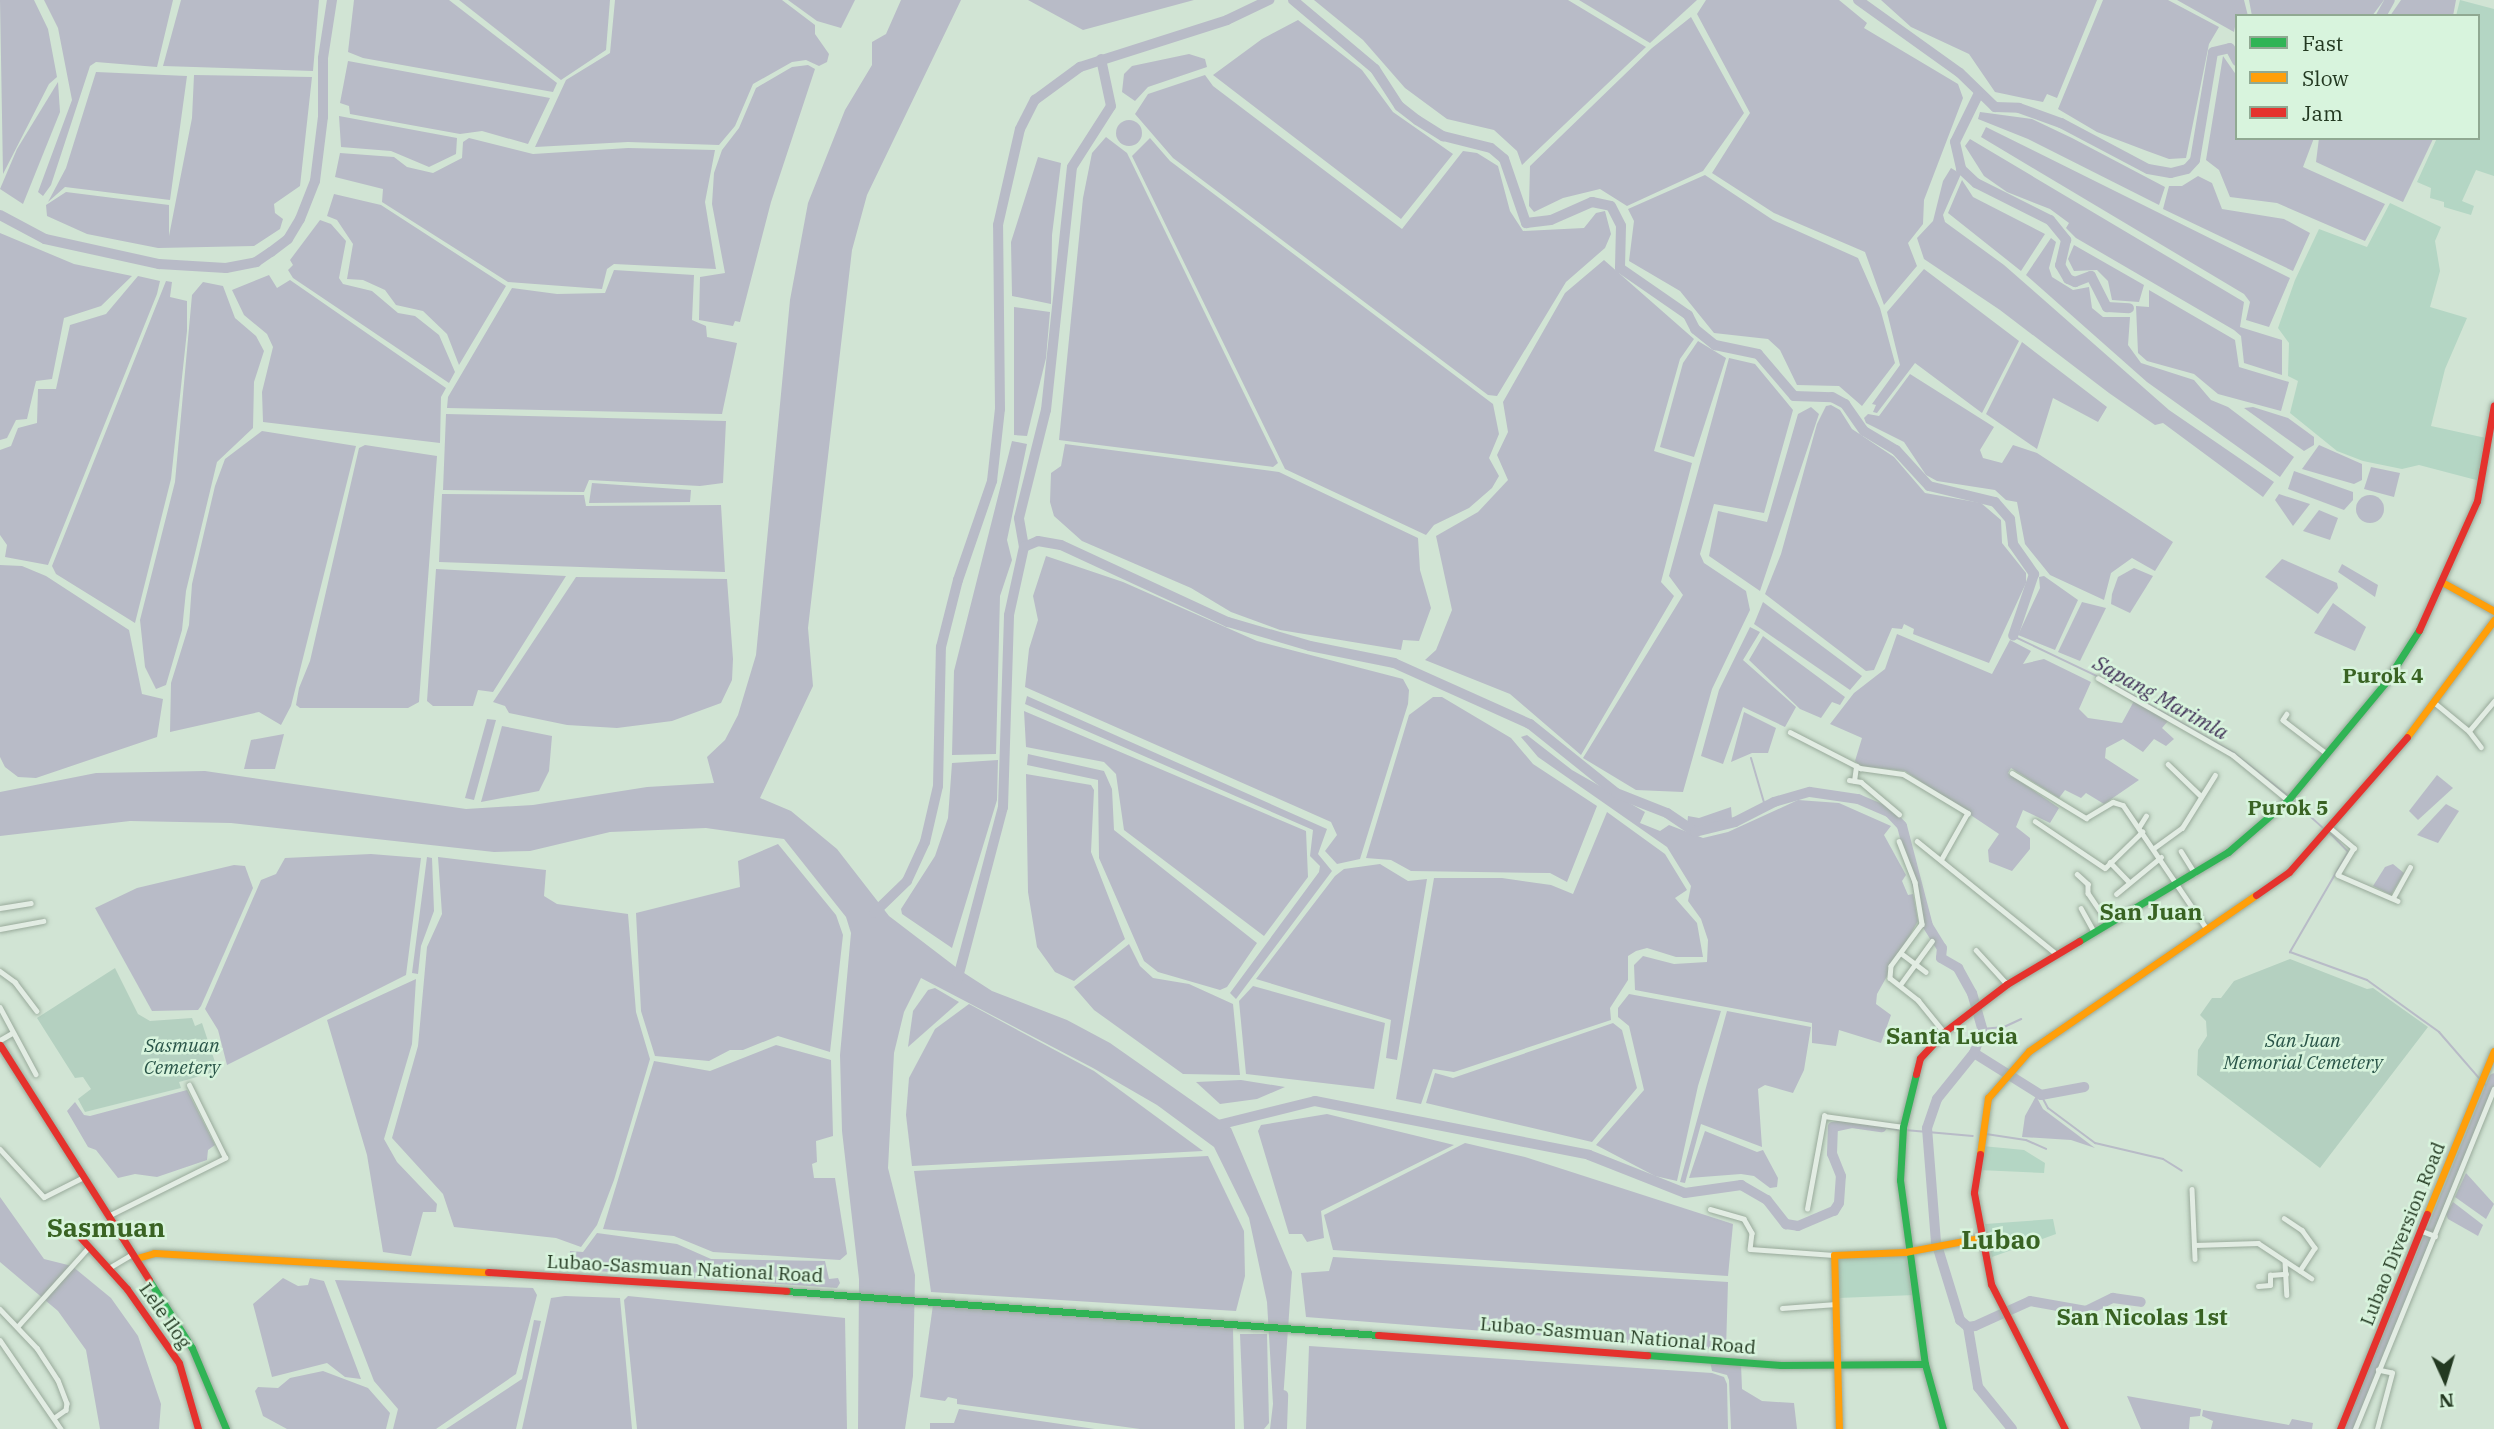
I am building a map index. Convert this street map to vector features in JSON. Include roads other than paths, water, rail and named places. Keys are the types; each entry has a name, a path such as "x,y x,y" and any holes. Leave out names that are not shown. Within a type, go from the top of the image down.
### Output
{"main road":[{"path":"1943,1429 1925,1364 1900,1180 1903,1130 1920,1058 1944,1032 2007,984 2054,952 2195,873 2250,836 2288,800 2395,670 2442,582 2477,502 2494,405"},
{"path":"2442,582 2494,611"},
{"path":"2065,1429 2001,1305 1979,1238 1974,1193 1978,1145 1989,1098 2011,1069 2040,1043 2278,881 2326,830 2435,703 2494,620"},
{"path":"0,1047 192,1348 223,1426"},
{"name":"Lubao Diversion Road","path":"2340,1429 2423,1232 2494,1051"},
{"name":"Lele Ilog","path":"80,1237 87,1249 109,1268 179,1363 198,1429"},
{"path":"1839,1429 1834,1255 1910,1250 1979,1238"},
{"name":"Lubao-Sasmuan National Road","path":"135,1255 154,1253 829,1292 940,1303 1309,1327 1836,1367 1925,1364"}],"street":[{"path":"2098,678 2234,755 2288,800"},
{"path":"2469,731 2494,701"},
{"path":"2435,703 2469,731 2481,747"},
{"path":"2287,714 2283,720 2326,753"},
{"path":"1790,732 1856,766 1903,774 1968,813 1942,859"},
{"path":"2168,764 2200,795"},
{"path":"1856,766 1852,781 1899,814"},
{"path":"2012,773 2086,818 2118,802 2161,857 2207,930"},
{"path":"2154,848 2182,828 2200,795 2215,775"},
{"path":"2035,821 2080,848 2100,867 2110,862 2141,830 2146,816"},
{"path":"2326,830 2354,848 2338,875 2395,900 2410,867"},
{"path":"1899,841 1915,882 1923,919 1889,973 1944,1032"},
{"path":"1917,841 2054,952"},
{"path":"2181,851 2195,873"},
{"path":"2116,894 2161,857"},
{"path":"2110,862 2129,882"},
{"path":"2077,874 2088,884 2088,893 2108,923"},
{"path":"0,908 31,903"},
{"path":"2081,908 2094,931"},
{"path":"0,929 43,921"},
{"path":"1900,985 1931,941"},
{"path":"1976,950 2007,984"},
{"path":"1901,953 1926,972"},
{"path":"1,974 15,982 37,1011"},
{"path":"0,1007 36,1074"},
{"path":"0,1040 12,1033"},
{"path":"108,1216 225,1158 189,1085"},
{"path":"2355,1429 2494,1089"},
{"path":"1807,1209 1824,1116 1903,1130"},
{"path":"0,1149 44,1197 84,1177"},
{"path":"2192,1189 2195,1259"},
{"path":"1710,1209 1744,1219 1752,1233 1750,1249 1834,1255"},
{"path":"2284,1218 2302,1230 2315,1248 2300,1272"},
{"path":"2423,1232 2434,1236"},
{"path":"2194,1245 2258,1243 2311,1279"},
{"path":"18,1326 69,1264 87,1249"},
{"path":"109,1268 135,1255"},
{"path":"2285,1261 2287,1295"},
{"path":"2259,1286 2270,1285 2270,1275 2286,1274"},
{"path":"1782,1308 1836,1304"},
{"path":"0,1309 18,1326 64,1392 66,1410 56,1417"},
{"path":"0,1340 56,1417 61,1429"},
{"path":"2377,1429 2392,1373 2378,1370"}],"waterway":[{"path":"0,215 45,239 159,264 226,268 256,262 288,239 300,219 315,181 323,117 323,58 332,0"},
{"path":"874,913 907,881 925,842 938,786 941,647 958,580 992,481 1000,409 998,225 1020,129 1035,100 1080,67 1227,20 1269,0"},
{"path":"1293,0 1375,69 1399,106 1417,120 1443,136 1491,148 1504,159 1526,223 1551,220 1592,202 1611,206 1621,226 1620,268 1688,315 1695,329 1715,345 1758,354 1794,396 1832,397 1845,404 1864,431 1896,450 1929,486 1995,502 2010,519 2013,544 2034,574 2013,636"},
{"path":"1858,0 1960,73 1995,107 2019,108 2061,123 2148,169 2171,173 2187,169 2195,160 2213,52 2230,48 2235,57"},
{"path":"2382,14 2390,0"},
{"path":"1024,547 1019,518 1046,410 1072,167 1111,106 1101,59"},
{"path":"1978,95 1955,142 1961,169 1976,183 2050,220 2066,240 2060,265 2068,279 2075,282 2091,276 2107,307 2129,308"},
{"path":"957,981 1003,807 1009,615 1024,547 1038,541 1061,545 1228,622 1310,646 1394,663 1530,724 1616,793 1667,813 1695,832 1735,822 1774,802 1810,792 1858,799 1889,812 1902,826 1928,926 1942,948 1941,958 1958,968 1972,993 1982,1029 1974,1053 2041,1095 2084,1087"},
{"name":"Sapang Marimla","path":"2013,636 2097,676"},
{"name":"Sapang Marimla","path":"2111,683 2234,753 2287,795"},
{"path":"1751,758 1765,806"},
{"name":"Sapang Marimla","path":"2291,799 2323,828"},
{"name":"Sapang Marimla","path":"2328,831 2348,852 2290,952 2367,980 2439,1032 2479,1078"},
{"path":"1982,1029 2004,1027 2021,1019"},
{"path":"1974,1053 1937,1099 1927,1128 1936,1242 1960,1320 1968,1327 1975,1326 2030,1301 2086,1311 2113,1298 2141,1302"},
{"path":"2350,1429 2494,1078"},
{"name":"Sapang Marimla","path":"2483,1082 2489,1089"},
{"path":"2041,1095 2048,1108 2095,1143 2163,1159 2182,1171"},
{"path":"1214,1126 1315,1101 1589,1155 1685,1193 1741,1185 1767,1200 1786,1224 1798,1226 1834,1211 1839,1203 1841,1176 1832,1154 1833,1127 1852,1123 1882,1127"},
{"path":"1882,1127 1899,1130"},
{"path":"1905,1130 1973,1136"},
{"path":"1986,1134 2026,1140 2046,1149"},
{"path":"1968,1327 1978,1387 2012,1429"},
{"path":"1282,1429 1283,1395"}],"district":[{"name":"Purok 4","path":"2383,675"},
{"name":"Purok 5","path":"2288,807"},
{"name":"San Juan","path":"2151,911"},
{"name":"Santa Lucia","path":"1952,1035"},
{"name":"Sasmuan","path":"106,1228"},
{"name":"Lubao","path":"2001,1240"},
{"name":"San Nicolas 1st","path":"2142,1316"}],"park label":[{"name":"San Juan Memorial Cemetery","path":"2303,1052"},
{"name":"Sasmuan Cemetery","path":"182,1057"}]}
